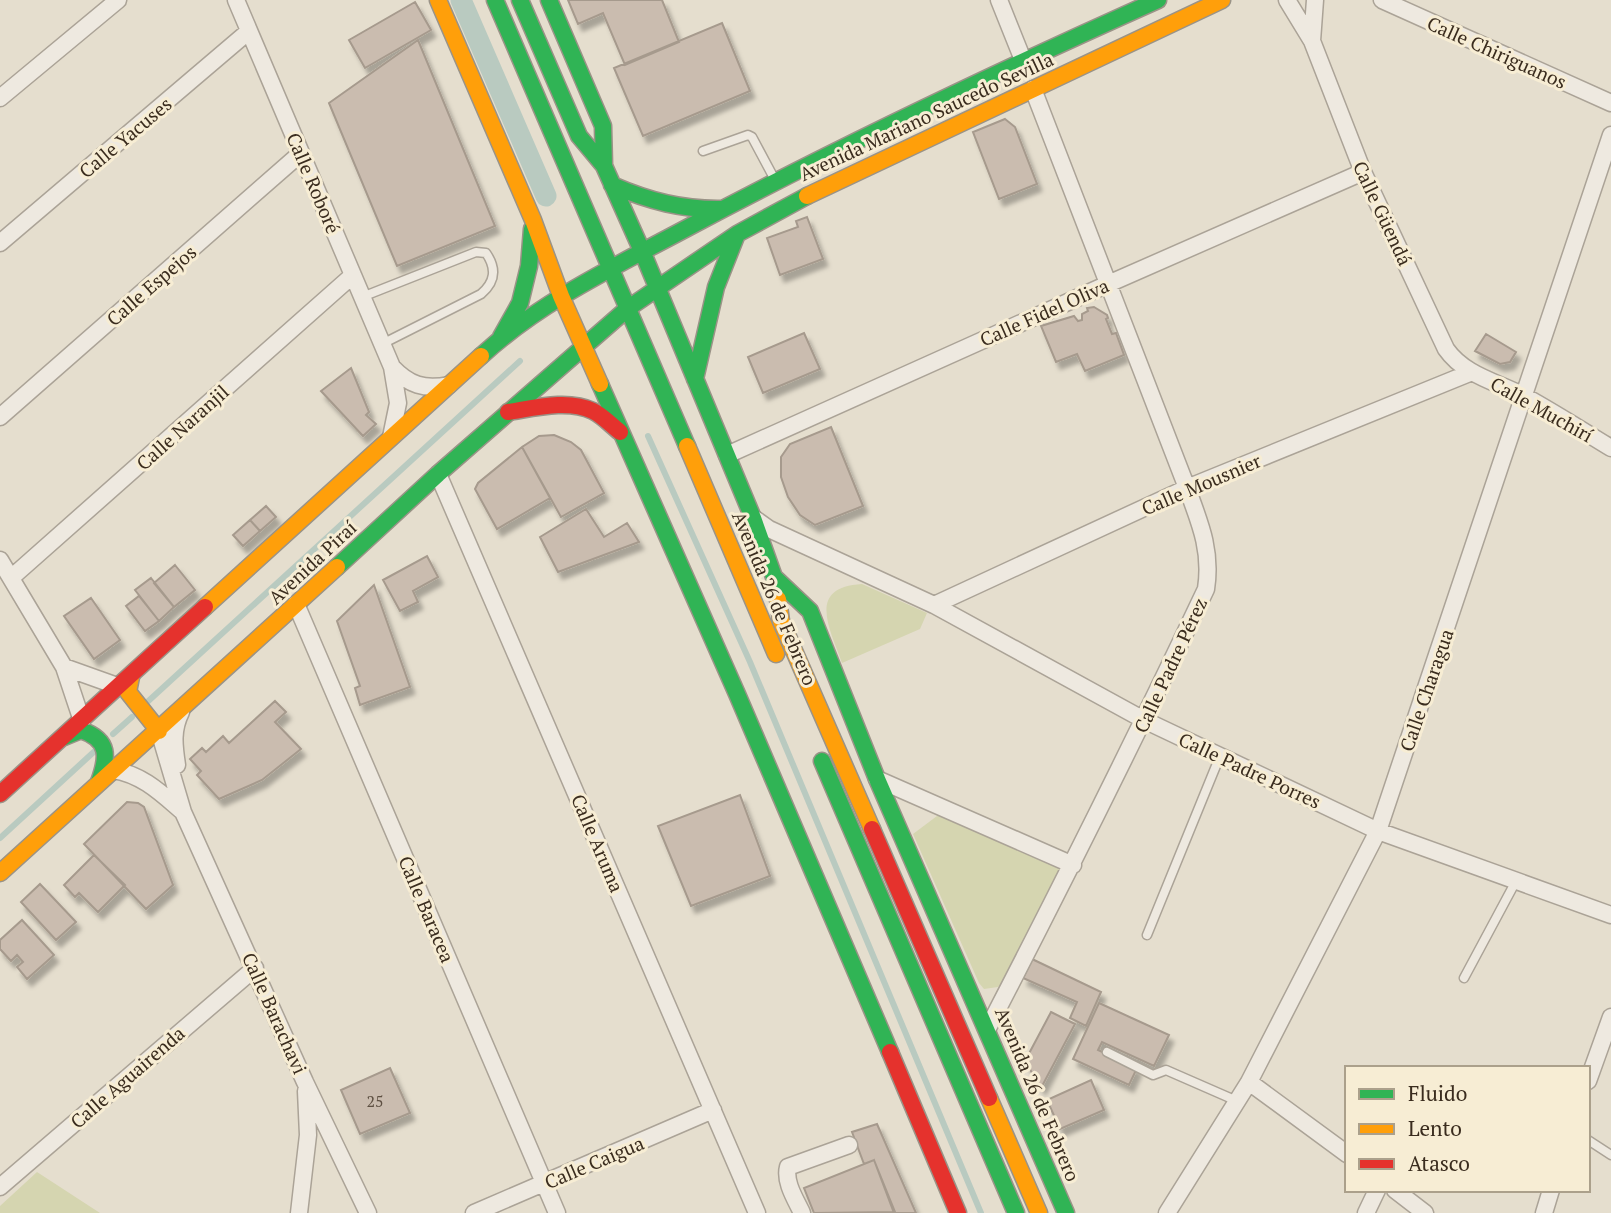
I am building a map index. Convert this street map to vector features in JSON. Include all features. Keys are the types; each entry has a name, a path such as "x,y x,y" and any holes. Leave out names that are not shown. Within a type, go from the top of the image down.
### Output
{"main road":[{"path":"438,0 533,220 561,296 737,694 958,1213"},
{"name":"Avenida 26 de Febrero","path":"495,0 782,668"},
{"name":"Avenida 26 de Febrero","path":"520,0 579,136 604,166 642,251 753,518 775,577 781,621 1039,1213"},
{"name":"Avenida 26 de Febrero","path":"550,0 603,126 604,166"},
{"name":"Avenida Mariano Saucedo Sevilla","path":"642,251 1023,60 1158,0"},
{"name":"Avenida Mariano Saucedo Sevilla","path":"657,288 737,234 801,199 1223,0"},
{"path":"612,185 666,206 694,210 723,209"},
{"path":"501,337 520,303 529,266 533,220"},
{"path":"695,379 716,286 737,234"},
{"name":"Avenida Piraí","path":"0,794 126,682 501,337 561,296 642,251"},
{"name":"Avenida Piraí","path":"0,873 159,731 438,474 628,309 657,288"},
{"path":"508,412 574,407 587,409 600,415 621,432"},
{"name":"Avenida 26 de Febrero","path":"775,577 810,611 877,779 988,1028 1066,1213"},
{"path":"126,682 128,692 159,731"},
{"path":"62,738 81,730 94,735 100,741 106,757 106,766 99,782"},
{"path":"814,744 1016,1213"},
{"path":"896,821 903,902"}],"street":[{"path":"0,98 118,0"},
{"name":"Calle Roboré","path":"236,0 392,367 397,403 396,422 390,439"},
{"path":"999,0 1023,60"},
{"name":"Calle Güendá","path":"1287,0 1312,41 1363,172 1446,349 1456,362 1472,372"},
{"name":"Calle Güendá","path":"1312,41 1315,0"},
{"name":"Calle Chiriguanos","path":"1382,0 1611,103"},
{"name":"Calle Yacuses","path":"0,243 249,31"},
{"name":"Calle Padre Pérez","path":"988,1028 1073,865 1144,720 1206,589 1209,569 1205,536 1033,89"},
{"name":"Calle Charagua","path":"1167,1213 1249,1082 1378,831 1611,135"},
{"name":"Calle Espejos","path":"0,418 301,153"},
{"name":"Calle Fidel Oliva","path":"727,456 1363,172"},
{"name":"Calle Naranjil","path":"11,578 353,275"},
{"path":"392,367 403,379 418,386 434,388 450,384"},
{"name":"Calle Muchirí","path":"1472,372 1525,397 1611,448"},
{"name":"Calle Mousnier","path":"934,605 1187,488 1472,372"},
{"name":"Calle Aruma","path":"438,474 757,1213"},
{"name":"Calle Padre Porres","path":"753,518 769,529 934,605 1144,720 1378,831 1611,915"},
{"path":"0,559 64,667 82,721"},
{"name":"Calle Baracea","path":"296,604 557,1213"},
{"path":"64,667 126,682"},
{"name":"Calle Barachavi","path":"182,710 173,738 183,812"},
{"name":"Calle Barachavi","path":"159,731 183,812 305,1082 369,1213"},
{"name":"Calle Barachavi","path":"113,770 125,772 153,786 183,812"},
{"path":"877,779 1073,865"},
{"name":"Calle Aguairenda","path":"0,1187 255,968"},
{"path":"1590,1075 1611,1017"},
{"path":"299,1213 308,1135 305,1082"},
{"path":"1249,1082 1345,1153"},
{"name":"Calle Caigua","path":"474,1213 713,1110"},
{"path":"802,1213 788,1181 788,1167 849,1145"},
{"path":"1366,1213 1376,1192"},
{"path":"1398,1192 1424,1213"},
{"path":"1544,1213 1550,1192"}],"lane":[{"path":"703,151 748,135 752,137 776,182"},
{"path":"362,297 476,252 486,253 492,263 494,273 491,285 481,294 382,344"},
{"path":"1147,935 1220,757"},
{"path":"1464,978 1516,881"},
{"path":"1107,1052 1153,1075 1166,1070 1237,1101"},
{"path":"1590,1141 1611,1155"}],"green space":[{"path":"862,584 927,613 920,629 842,663 828,624 828,601 834,593 845,587"},
{"path":"941,813 1061,867 1004,981 998,987 984,989 979,983 913,834"},
{"path":"37,1172 100,1213 0,1213 0,1206"}],"building":[{"path":"568,0 662,0 679,42 625,65 603,13 578,24"},
{"path":"415,2 431,30 365,68 349,40"},
{"path":"722,23 750,91 643,136 614,68"},
{"path":"418,40 495,226 397,266 329,103"},
{"path":"1005,119 1015,127 1037,184 999,199 973,132"},
{"path":"807,217 823,259 780,275 767,238 798,227 796,221"},
{"path":"1094,307 1107,315 1112,334 1116,333 1124,355 1085,371 1077,354 1056,362 1041,326 1074,316 1078,321 1082,320 1082,314 1088,311 1087,308"},
{"path":"804,333 820,369 763,393 748,357"},
{"path":"1486,334 1516,352 1510,362 1500,364 1475,351"},
{"path":"351,368 369,412 366,415 376,424 363,436 321,391"},
{"path":"831,427 863,506 815,525 800,515 788,497 781,477 781,457 790,444"},
{"path":"554,435 571,442 581,450 604,493 561,517 522,447 539,436"},
{"path":"522,447 550,498 497,529 475,489 478,483"},
{"path":"266,506 276,517 260,531 250,520"},
{"path":"586,509 604,537 627,523 639,542 558,572 540,537"},
{"path":"250,520 260,531 243,546 233,535"},
{"path":"427,556 438,577 413,591 418,602 400,611 383,580"},
{"path":"175,565 195,590 174,607 154,583"},
{"path":"151,578 174,607 159,621 135,590"},
{"path":"374,585 410,687 360,705 355,688 360,686 337,621"},
{"path":"139,596 159,621 145,631 126,606"},
{"path":"91,598 120,640 94,659 64,616"},
{"path":"275,701 286,712 275,722 301,749 262,780 219,799 197,775 201,771 190,759 202,748 206,752 223,736 229,743"},
{"path":"740,795 770,876 691,906 658,826"},
{"path":"127,802 138,803 144,807 173,885 146,909 84,844"},
{"path":"94,855 125,885 98,912 79,893 75,897 64,885"},
{"path":"40,884 76,922 56,940 21,902"},
{"path":"22,920 54,955 27,979 17,967 23,962 17,955 11,961 0,949 0,940"},
{"path":"1032,959 1101,992 1086,1026 1070,1018 1077,1002 1023,978"},
{"path":"1099,1003 1169,1035 1154,1066 1102,1042 1098,1050 1137,1068 1129,1085 1073,1059"},
{"path":"1051,1012 1075,1024 1041,1088 1025,1061"},
{"path":"390,1068 410,1113 360,1134 341,1090"},
{"path":"1091,1080 1104,1110 1060,1129 1047,1100"},
{"path":"877,1124 916,1213 894,1213 874,1160 864,1164 852,1132"},
{"path":"874,1160 895,1212 814,1213 804,1188"}],"waterway":[{"path":"461,0 546,196"},
{"path":"144,705 520,361"},
{"path":"648,436 750,662 981,1213"},
{"path":"113,734 132,717"},
{"path":"0,838 97,749"}],"traffic: fast":[{"path":"495,0 687,446"},
{"path":"520,0 579,136 604,166 642,251 753,518 774,577 778,599"},
{"path":"549,0 603,126 604,166"},
{"path":"481,356 504,336 554,301 687,228 921,110 1158,0"},
{"path":"612,185 666,203 723,209"},
{"path":"337,567 438,474 627,309 737,234 807,196"},
{"path":"501,337 520,303 529,266 532,229"},
{"path":"695,379 716,287 737,234"},
{"path":"600,384 737,694 890,1052"},
{"path":"774,577 810,611 877,779 1066,1213"},
{"path":"64,737 81,730 102,744 105,757 99,782"},
{"path":"822,761 1016,1213"}],"traffic: slow":[{"path":"438,0 600,384"},
{"path":"807,196 1222,0"},
{"path":"205,607 481,356"},
{"path":"687,446 776,654"},
{"path":"0,873 337,567"},
{"path":"778,599 781,621 872,829"},
{"path":"131,677 128,692 159,731"},
{"path":"989,1098 1039,1213"}],"traffic: jam":[{"path":"508,412 562,405 583,407 597,413 620,432"},
{"path":"0,794 205,607"},
{"path":"872,829 989,1098"},
{"path":"890,1052 958,1213"}]}
